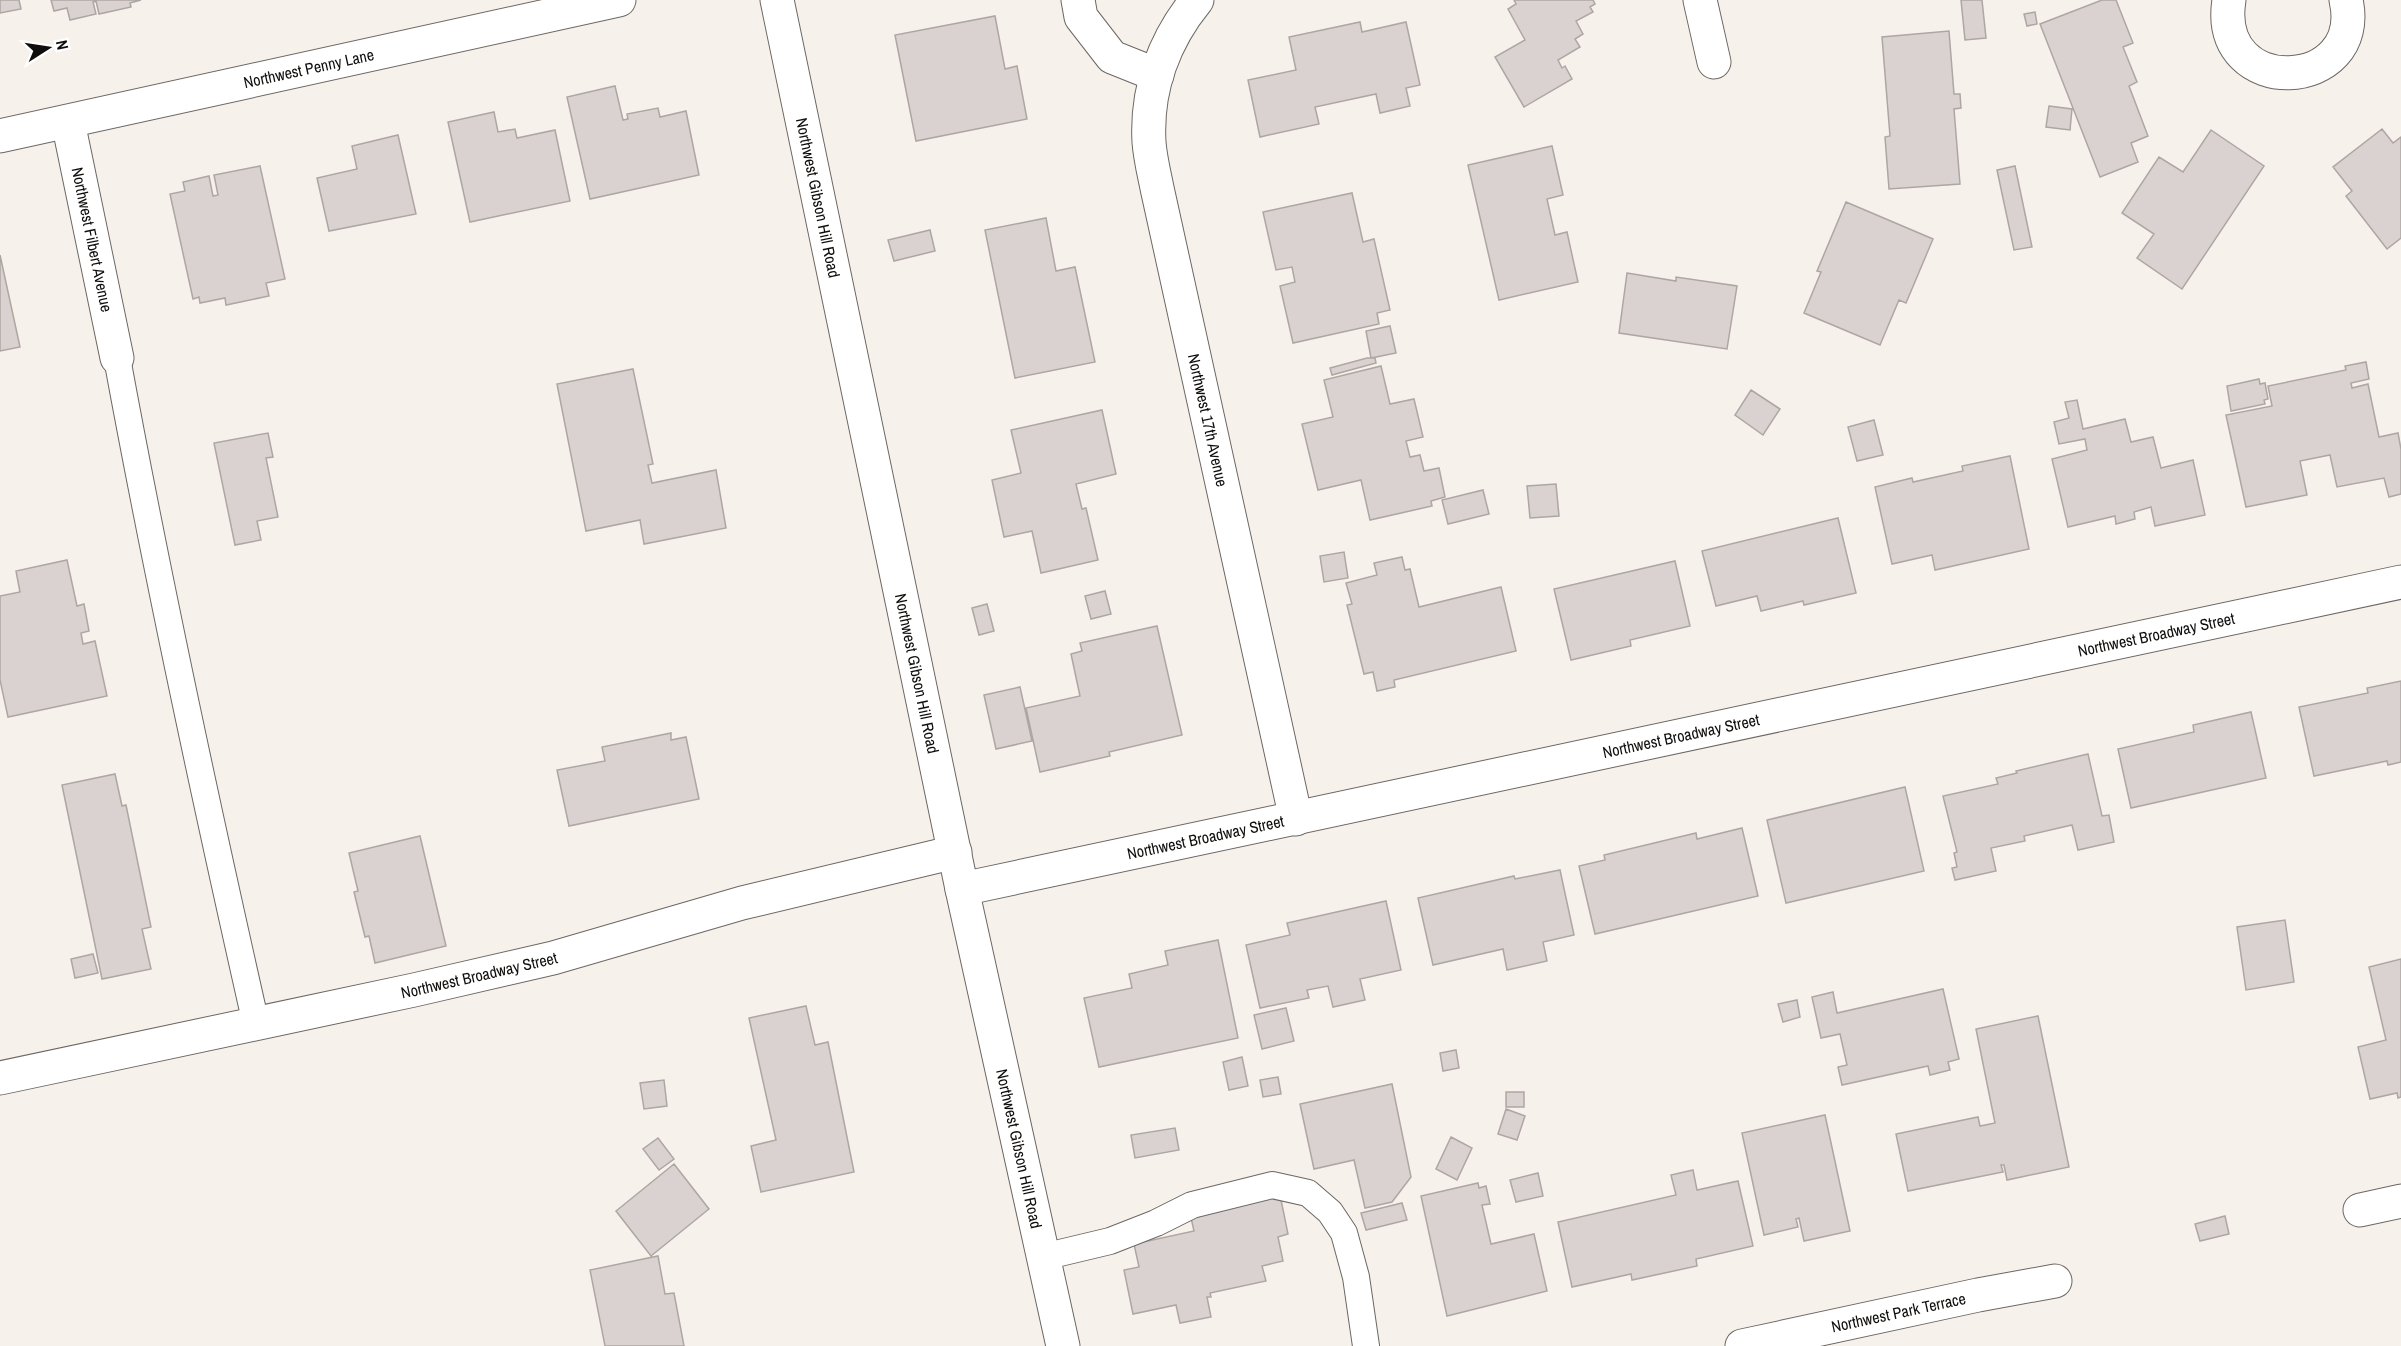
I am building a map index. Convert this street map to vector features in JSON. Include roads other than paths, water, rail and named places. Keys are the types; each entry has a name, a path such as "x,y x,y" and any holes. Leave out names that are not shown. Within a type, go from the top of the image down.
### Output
{"street":[{"name":"Northwest Penny Lane","path":"0,136 619,0"},
{"name":"Northwest Gibson Hill Road","path":"777,0 962,889 1063,1346"},
{"path":"1078,0 1081,18 1112,57 1157,75"},
{"path":"1700,0 1714,62"},
{"path":"2229,0 2227,15 2231,35 2241,52 2256,65 2275,73 2295,74 2314,68 2331,57 2342,41 2348,22 2346,0"},
{"name":"Northwest 17th Avenue","path":"1188,11 1165,48 1152,94 1149,142 1157,188 1296,819"},
{"name":"Northwest Filbert Avenue","path":"68,122 117,358"},
{"name":"Northwest Broadway Street","path":"962,889 2401,582"},
{"name":"Northwest Broadway Street","path":"0,1078 553,958 742,903 955,852"},
{"path":"2360,1210 2401,1201"},
{"name":"Northwest Park Terrace","path":"1742,1346 1978,1295 2055,1281"}],"lane":[{"path":"117,358 193,744 256,1024"},
{"path":"1043,1257 1110,1241 1156,1223 1192,1205 1272,1185 1308,1193 1330,1212 1344,1233 1356,1277 1366,1346"}]}
